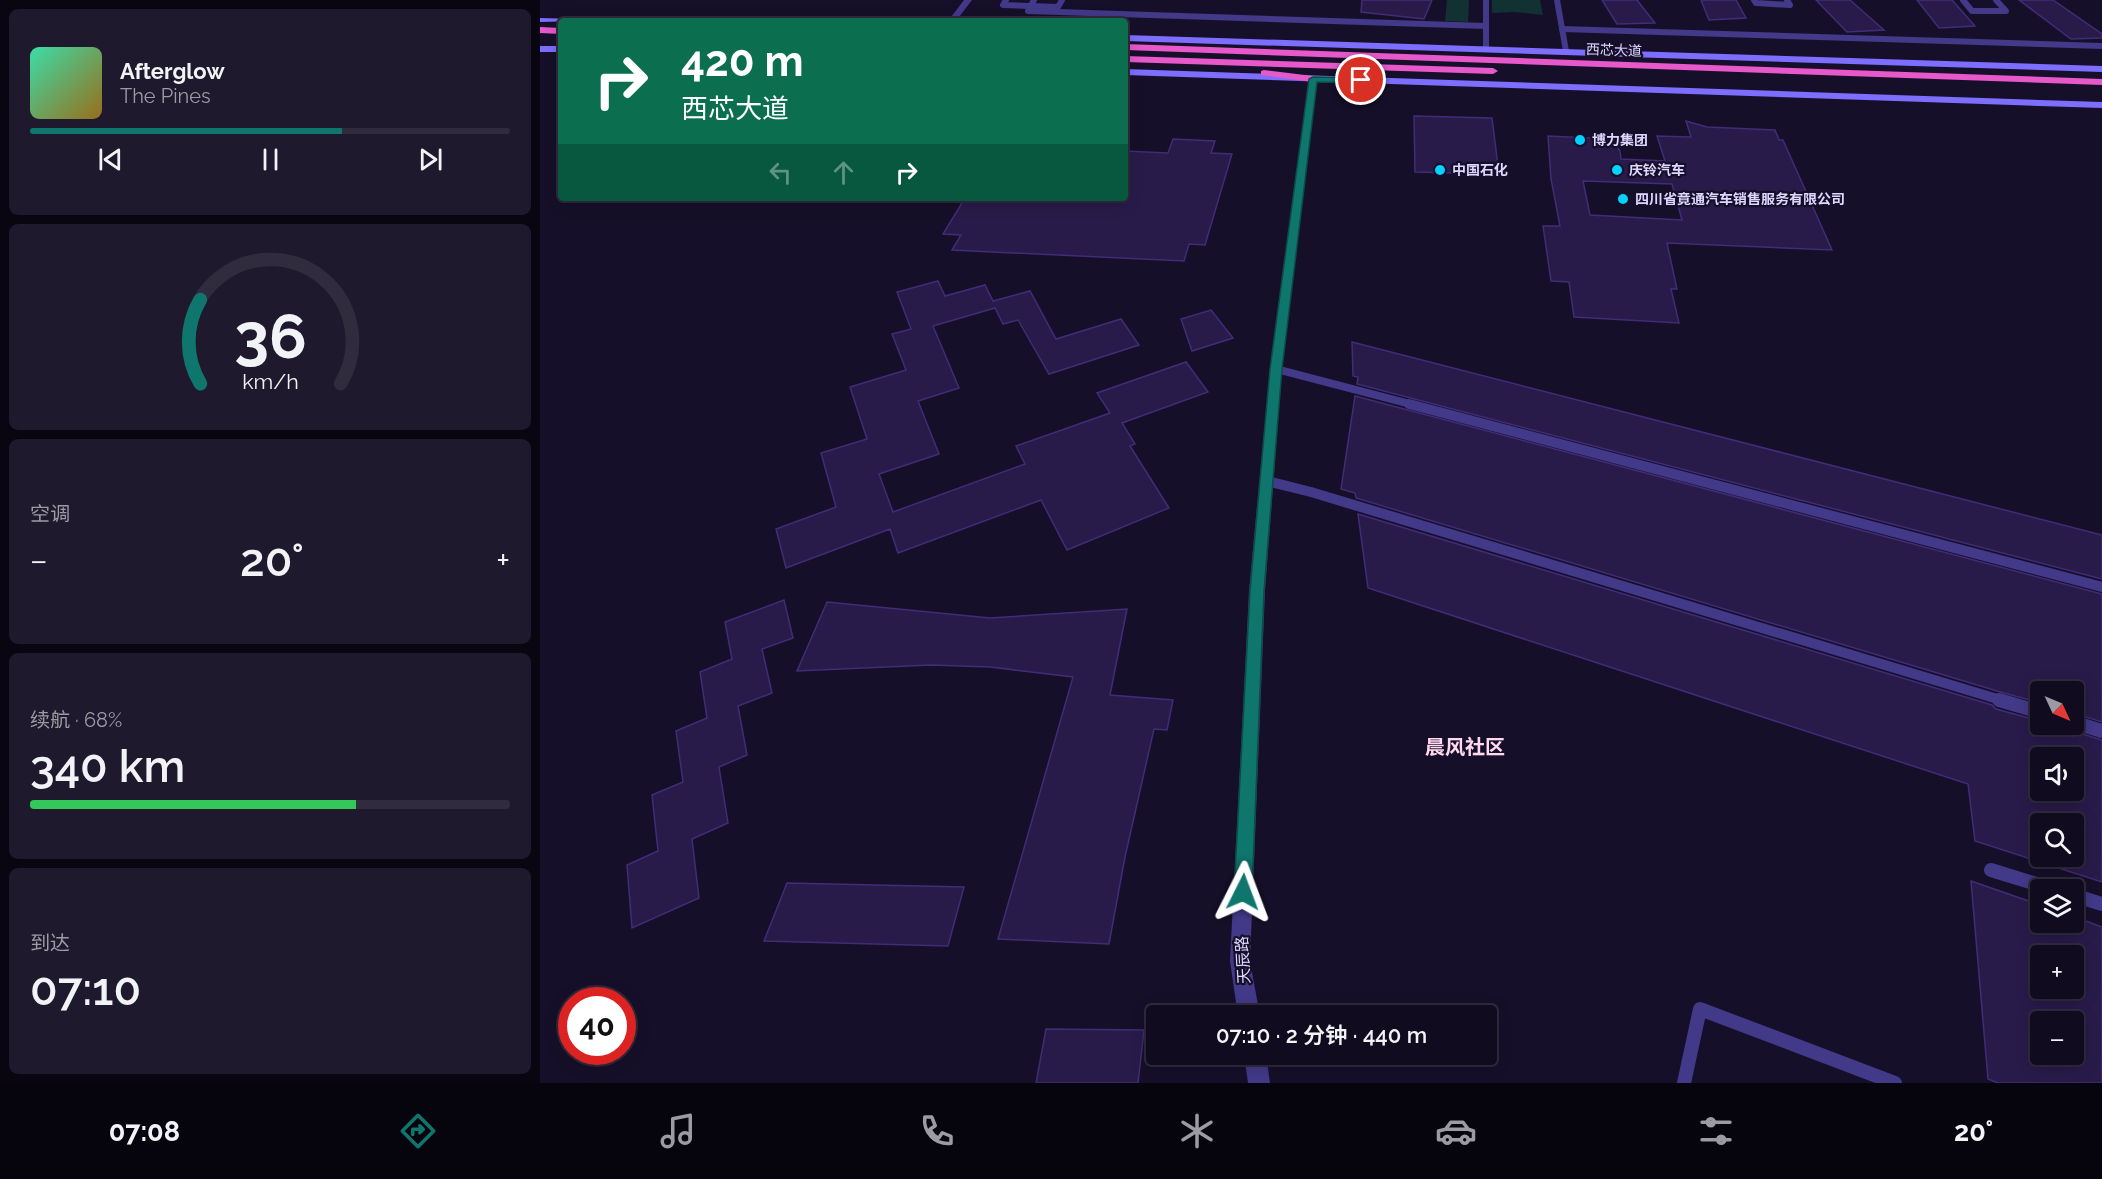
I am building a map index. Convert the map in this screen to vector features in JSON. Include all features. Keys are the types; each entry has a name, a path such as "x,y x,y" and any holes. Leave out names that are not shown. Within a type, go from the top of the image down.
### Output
{"highway":[{"path":"540,30 558,31"},
{"path":"540,39 558,40"},
{"name":"西芯大道","path":"1128,47 2102,82"},
{"path":"1161,48 1469,53 1566,51"},
{"name":"西芯大道","path":"1128,59 1626,74 2102,92"},
{"path":"1128,66 1255,72 1313,79"}],"main road":[{"path":"540,20 558,20"},
{"name":"西芯大道","path":"1128,39 2102,69"},
{"path":"540,49 558,50"},
{"path":"1128,72 2102,105"}],"street":[{"path":"954,18 968,0"},
{"name":"天辰路","path":"1246,1005 1240,961 1257,591 1276,369 1313,79"},
{"path":"1256,1065 1259,1083"}],"lane":[{"path":"1006,0 1002,5 1032,3 1058,7 1062,0"},
{"path":"1486,0 1486,49"},
{"path":"1557,0 1566,51"},
{"path":"1754,0 1756,3 1790,5 1787,0"},
{"path":"1963,0 1972,11 2006,11 1996,0"},
{"path":"1032,3 1028,11 1486,26"},
{"path":"1562,29 2102,46"},
{"path":"1276,369 2102,587"},
{"path":"1267,482 1323,496 2030,709"},
{"path":"2084,725 2102,730"},
{"path":"1991,870 2030,882"},
{"path":"2084,898 2102,904"},
{"path":"1684,1083 1700,1009 1895,1083"}],"green space":[{"path":"1447,0 1469,0 1468,22 1445,21"},
{"path":"1492,0 1540,0 1543,15 1515,12 1492,13"}],"building":[{"path":"1362,0 1432,0 1424,19 1361,12"},
{"path":"1602,0 1637,0 1655,23 1617,24"},
{"path":"1701,0 1736,0 1746,18 1709,20"},
{"path":"1816,0 1850,0 1884,30 1847,32"},
{"path":"1917,0 1952,0 1975,26 1939,28"},
{"path":"2019,0 2053,0 2102,34 2102,38 2071,39"},
{"path":"1414,116 1492,118 1499,174 1415,172"},
{"path":"1686,121 1707,127 1775,130 1779,140 1783,140 1832,250 1667,243 1677,289 1671,289 1679,323 1574,317 1569,282 1551,281 1543,226 1560,226 1551,179 1548,136 1612,139 1620,151 1621,159 1665,161 1657,136 1691,137","holes":["1583,181 1672,184 1682,220 1590,215"]},
{"path":"1173,139 1215,141 1211,153 1232,154 1205,245 1189,244 1184,261 952,250 961,235 943,234 963,201 1128,201 1128,151 1168,153"},
{"path":"938,281 945,296 985,285 993,301 1030,291 1056,339 1121,319 1139,345 1049,374 1018,320 1003,324 995,308 933,326 959,388 918,401 939,454 879,474 893,512 1025,464 1016,446 1110,413 1097,393 1186,362 1208,392 1122,423 1135,444 1130,446 1169,508 1067,550 1041,500 898,553 890,529 786,568 776,529 836,507 821,453 867,439 850,387 906,370 892,334 911,329 897,292"},
{"path":"1211,310 1233,338 1192,351 1181,319"},
{"path":"1352,342 2102,535 2102,579 1357,384 1358,377 1353,376"},
{"path":"1355,396 2102,594 2102,722 2084,716 2084,681 2030,681 2030,700 1356,498 1355,493 1341,489"},
{"path":"1358,514 1992,705 1996,709 2030,718 2030,735 2073,737 2073,735 2084,734 2102,740 2102,882 2056,867 2084,867 2084,813 2030,813 2030,859 1975,841 1968,784 1368,588"},
{"path":"784,600 793,638 762,649 772,693 738,706 747,755 719,767 728,823 692,839 699,898 632,928 627,865 658,851 652,795 683,782 676,731 707,718 700,672 732,659 725,622"},
{"path":"827,602 990,618 1127,609 1110,695 1173,700 1167,730 1154,729 1125,857 1109,944 998,939 1073,677 990,667 931,665 797,671"},
{"path":"1971,881 2030,902 2030,933 2084,933 2084,920 2102,927 2102,1083 1998,1083 1988,1079"},
{"path":"787,883 964,887 948,946 764,941"},
{"path":"1046,1029 1144,1030 1138,1083 1036,1083"}],"place":[{"name":"博力集团","path":"1580,140"},
{"name":"中国石化","path":"1440,170"},
{"name":"庆铃汽车","path":"1617,170"},
{"name":"四川省竟通汽车销售服务有限公司","path":"1623,199"}],"district":[{"name":"晨风社区","path":"1465,747"}],"route":[{"path":"1243,892 1257,591 1276,369 1313,79 1361,80"}]}
